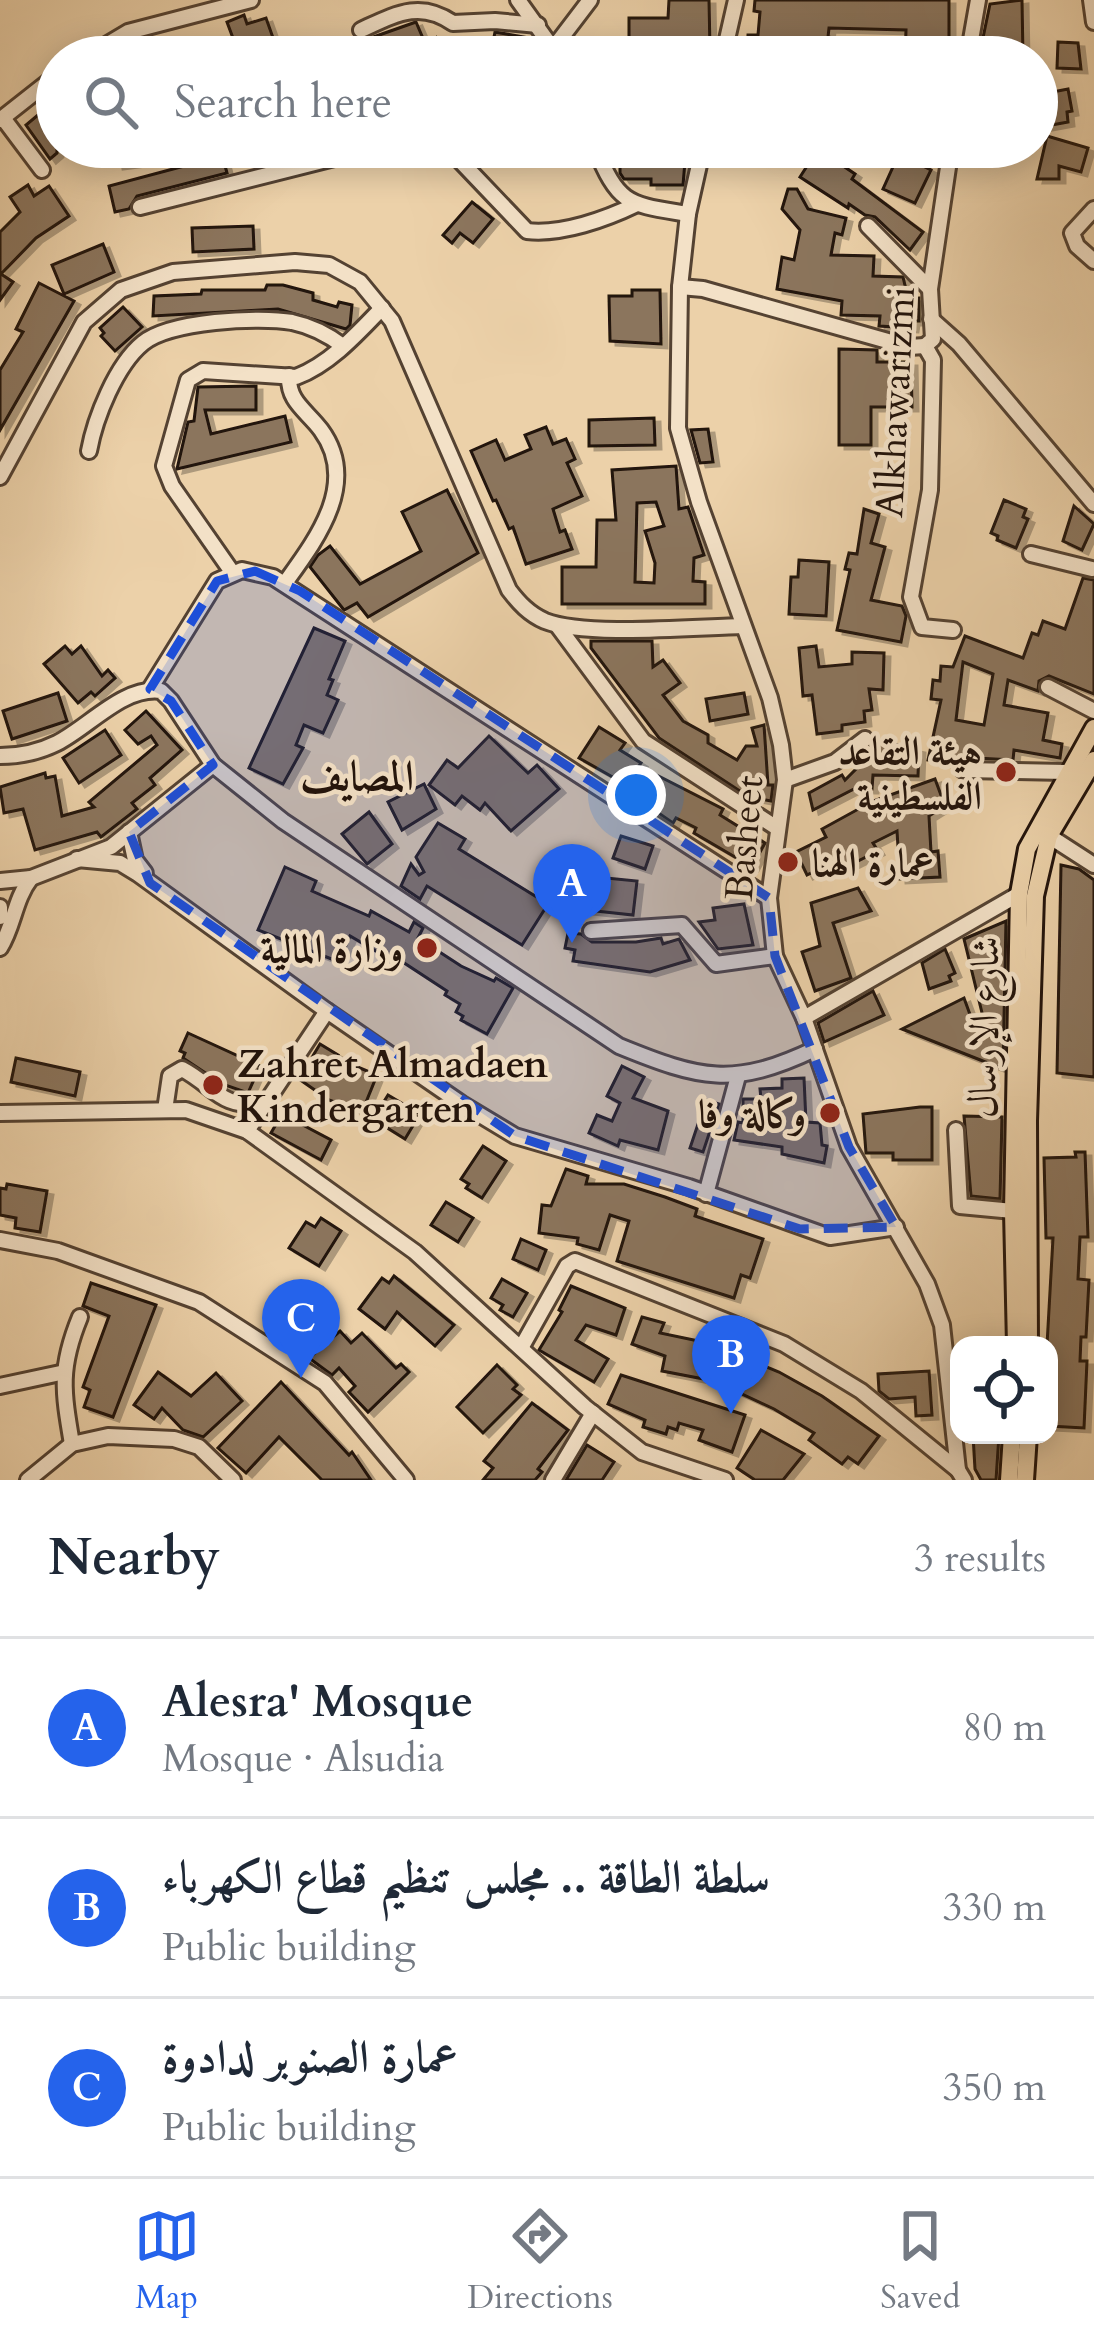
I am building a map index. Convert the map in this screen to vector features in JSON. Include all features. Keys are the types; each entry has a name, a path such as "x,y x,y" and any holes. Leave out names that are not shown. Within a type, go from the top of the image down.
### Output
{"main road":[{"name":"شارع الإرسال","path":"1016,1336 1013,1211 1019,894 1027,849 1094,728"},
{"name":"شارع الإرسال","path":"1029,1336 1032,956 1037,880 1048,836 1094,760"},
{"path":"1009,1480 1011,1444"},
{"path":"1024,1480 1027,1444"}],"street":[{"path":"121,36 251,0"},
{"path":"518,0 546,36"},
{"path":"567,36 590,0"},
{"path":"728,36 736,0"},
{"path":"972,36 978,0"},
{"path":"1091,0 1094,22"},
{"path":"361,29 416,6 442,13 454,23 538,25"},
{"path":"36,92 2,119 36,162"},
{"path":"140,207 295,168"},
{"path":"467,168 527,231 553,231 615,215 637,204"},
{"path":"605,168 615,191 637,204 688,214"},
{"name":"Basheet","path":"699,168 688,214 680,287 678,428 699,502 770,698 785,780 769,898 775,956 804,1018 849,1147 927,1284 942,1325 961,1475"},
{"name":"Alkhawarizmi","path":"948,168 930,289 933,339 925,346 933,360 930,490 911,598 922,627 953,630"},
{"path":"1094,209 1072,233 1094,261"},
{"path":"868,226 930,289"},
{"path":"0,477 5,456 84,322 121,290 173,272 328,265 360,282 405,345 509,590 534,615 557,625 584,628 743,626"},
{"path":"680,287 703,289 909,347 925,346"},
{"path":"232,572 172,486 164,466 188,380 203,371 290,376 308,372 382,308"},
{"path":"931,319 959,344 1094,504"},
{"path":"89,452 95,418 131,356 146,340 188,327 272,320 316,329 343,346"},
{"path":"284,583 329,516 336,489 334,460 324,433 290,395 290,376"},
{"path":"1031,554 1093,566"},
{"path":"150,689 217,581 232,572 255,571 284,583 769,898"},
{"path":"557,625 643,741 777,829"},
{"path":"1048,687 1094,711"},
{"path":"0,756 56,744 138,692 160,691 172,700 213,765 283,821 619,1046 674,1068 738,1076 772,1070 815,1049"},
{"path":"785,780 835,762 865,739"},
{"path":"0,895 3,886 15,879 111,847 213,765"},
{"path":"963,770 1066,772"},
{"path":"129,832 135,860 150,883"},
{"path":"1048,836 1094,865"},
{"path":"77,859 120,863 327,1011 515,1136 830,1237 896,1227"},
{"path":"0,942 8,936 18,896 15,879"},
{"path":"804,1018 1019,894"},
{"path":"0,908 0,917"},
{"path":"591,931 682,925 716,964 775,956"},
{"path":"247,1131 327,1011"},
{"path":"165,1110 170,1076 182,1069 216,1096 248,1106 265,1104"},
{"path":"706,1194 738,1076"},
{"path":"0,1113 186,1110 247,1131 415,1252 642,1452 725,1480"},
{"path":"956,1130 960,1206 1013,1211"},
{"path":"0,1240 58,1251 199,1303 325,1383 406,1480"},
{"path":"521,1348 567,1265 575,1261 784,1344 861,1391 961,1475"},
{"path":"72,1444 65,1353 80,1317"},
{"path":"0,1386 65,1372"},
{"path":"553,1480 593,1413"},
{"path":"28,1480 72,1444 108,1436 174,1439 199,1447 232,1480"}],"highlighted area":[{"path":"255,571 300,591 769,898 775,956 849,1147 896,1227 800,1229 515,1136 150,883 129,832 213,765 171,701 150,689 217,581"}],"building":[{"path":"669,0 709,0 710,36 629,36 629,18 668,18"},
{"path":"755,0 949,0 949,36 829,28 828,36 748,36 758,35 760,12 754,11"},
{"path":"1022,0 1023,36 983,36 990,4"},
{"path":"244,15 247,24 266,18 272,36 232,36 227,22"},
{"path":"416,22 422,36 376,36"},
{"path":"1058,42 1078,43 1081,69 1058,68"},
{"path":"1068,89 1072,111 1067,112 1068,122 1058,124 1058,91"},
{"path":"36,117 36,139 26,125"},
{"path":"1058,139 1088,148 1081,172 1059,166 1059,179 1037,179 1040,168 1058,168"},
{"path":"177,168 226,168 227,173 137,196 129,209 115,212 109,186"},
{"path":"620,168 684,168 683,185 651,185 651,179 624,179"},
{"path":"806,168 846,168 855,174 852,179 923,232 910,250 875,217 849,204 848,208 800,177"},
{"path":"892,168 931,170 915,203 883,189"},
{"path":"28,185 34,196 49,186 69,216 36,238 1,274 13,282 0,300 0,232 20,212 10,197"},
{"path":"788,189 797,189 808,209 846,218 842,235 835,233 831,255 874,256 873,276 903,277 908,298 919,298 919,321 913,321 912,328 879,326 880,316 841,315 842,301 777,289 782,257 794,260 800,230 782,209"},
{"path":"472,202 493,219 473,243 460,233 452,243 443,235"},
{"path":"253,226 254,249 193,252 192,228"},
{"path":"103,244 114,272 64,294 52,265"},
{"path":"39,283 74,301 0,430 0,370 23,332 16,329"},
{"path":"267,285 313,293 313,300 337,307 339,302 352,305 350,325 346,329 278,309 153,316 154,296 265,290"},
{"path":"632,290 660,290 661,344 610,341 609,296 632,296"},
{"path":"123,307 142,327 115,351 100,328"},
{"path":"839,349 877,350 877,362 911,362 912,407 871,407 871,445 839,445"},
{"path":"256,386 256,410 205,410 211,434 285,416 291,442 177,469 188,422 194,421 198,387"},
{"path":"654,418 655,445 589,446 589,420"},
{"path":"546,427 553,444 566,439 575,459 567,463 582,496 553,509 572,549 526,564 513,527 509,529 493,501 471,451 496,440 505,460 531,449 525,435"},
{"path":"708,429 713,462 700,463 691,430"},
{"path":"676,466 679,509 688,507 704,555 694,558 693,581 705,582 705,604 562,604 562,567 596,567 597,520 616,520 612,470","holes":["656,502 664,526 645,531 655,563 654,583 635,582 637,503"]},
{"path":"447,490 478,553 368,617 357,603 344,610 310,567 318,555 330,546 360,584 421,551 402,512"},
{"path":"1004,500 1026,509 1023,517 1028,519 1016,548 991,533"},
{"path":"1074,506 1094,524 1082,550 1063,541"},
{"path":"864,509 879,514 871,543 885,547 871,600 902,606 906,616 901,642 837,630 850,570 845,569 849,553 857,554"},
{"path":"799,560 829,562 826,616 789,614 791,577 798,577"},
{"path":"1083,578 1094,580 1094,694 1049,676 1039,681 1038,691 1008,680 1004,705 1048,713 1043,740 1062,744 1060,758 1014,750 1013,760 958,757 953,764 928,760 941,700 931,699 933,680 940,681 941,666 953,667 965,636 1023,658 1032,633 1038,635 1043,621 1065,629","holes":["963,662 993,674 984,725 956,720"]},
{"path":"314,628 345,641 327,695 338,700 323,733 304,725 296,745 303,748 283,784 249,768"},
{"path":"591,641 652,641 653,667 663,660 680,683 663,695 683,721 708,735 708,743 737,760 746,746 757,746 752,728 764,725 771,801 749,797 659,738 591,648"},
{"path":"65,646 72,654 81,646 102,676 108,670 115,678 95,696 91,692 78,703 44,664"},
{"path":"816,646 819,667 852,664 852,652 884,653 883,690 869,689 872,710 864,711 865,722 817,734 812,695 803,696 799,648"},
{"path":"58,693 67,721 12,739 3,711"},
{"path":"744,693 748,714 710,721 706,699"},
{"path":"146,711 182,750 150,778 155,785 132,803 137,809 101,837 97,832 35,850 23,809 4,813 0,787 45,773 46,778 55,776 62,816 94,807 89,802 157,745 151,736 138,744 125,730"},
{"path":"599,727 625,743 620,750 639,766 723,809 720,815 765,843 752,867 694,833 696,828 676,818 673,823 657,812 660,808 653,800 579,758"},
{"path":"105,730 121,755 79,783 63,758"},
{"path":"489,736 528,773 537,765 559,789 511,831 485,803 480,810 462,796 455,805 429,785 447,760 458,768"},
{"path":"883,742 919,749 918,776 873,775 872,789 854,789 813,810 809,793 842,775 845,780"},
{"path":"935,779 945,806 929,816 931,852 938,851 940,877 900,879 897,831 873,843 878,851 844,868 839,859 807,875 796,852 826,837 822,829 873,801"},
{"path":"424,784 436,809 402,830 388,802"},
{"path":"369,812 392,844 367,864 342,834"},
{"path":"438,823 465,839 459,849 548,904 522,945 427,886 420,899 401,886 411,864 419,875 424,872 416,857"},
{"path":"621,836 653,846 645,869 613,858"},
{"path":"1061,865 1079,869 1094,880 1094,1077 1057,1073"},
{"path":"285,867 316,881 312,891 369,916 371,911 409,932 414,922 423,928 418,938 461,966 513,988 487,1034 461,1020 463,1016 456,1012 460,1004 445,995 447,991 395,957 393,961 350,936 339,962 258,930"},
{"path":"596,877 637,881 633,915 586,910 587,891 594,892"},
{"path":"858,888 871,911 833,923 851,978 815,991 802,952 820,946 811,903"},
{"path":"744,904 753,945 718,949 699,922 715,920 713,908"},
{"path":"1006,921 1003,1069 902,1029 964,998 972,1020 983,1017 964,939"},
{"path":"568,933 581,934 592,942 661,938 663,944 679,939 690,960 650,972 573,961 575,950 565,948"},
{"path":"945,949 955,973 949,976 951,981 929,989 922,963"},
{"path":"873,991 884,1015 824,1042 818,1023"},
{"path":"188,1033 260,1066 248,1093 222,1084 183,1058 185,1053 180,1051"},
{"path":"320,1044 336,1058 377,1075 362,1112 329,1100 299,1079"},
{"path":"16,1058 80,1072 75,1096 11,1082"},
{"path":"622,1066 644,1077 633,1098 668,1111 658,1150 620,1140 618,1146 589,1133 597,1115 612,1121 620,1103 607,1096"},
{"path":"804,1078 806,1122 820,1123 822,1145 827,1146 824,1163 782,1154 782,1147 734,1140 738,1122 743,1123 743,1099 761,1099 760,1089 782,1088 782,1079"},
{"path":"388,1095 420,1114 405,1139 373,1119"},
{"path":"706,1100 719,1104 703,1152 690,1148"},
{"path":"932,1107 932,1160 893,1160 893,1153 866,1153 863,1114"},
{"path":"282,1114 331,1140 321,1160 271,1133"},
{"path":"964,1116 1002,1117 1000,1199 971,1196"},
{"path":"483,1146 506,1161 482,1198 461,1179"},
{"path":"1075,1152 1085,1152 1088,1237 1080,1237 1078,1279 1089,1280 1080,1361 1087,1361 1084,1428 1058,1427 1058,1336 1048,1336 1053,1238 1046,1238 1044,1158 1076,1157"},
{"path":"566,1169 588,1176 586,1184 624,1184 697,1209 695,1216 763,1239 750,1278 741,1275 734,1298 617,1261 629,1221 610,1215 599,1250 577,1244 578,1238 539,1233 542,1205 551,1206"},
{"path":"7,1184 47,1191 40,1232 15,1228 16,1218 0,1215 0,1188 6,1189"},
{"path":"446,1202 473,1218 458,1242 431,1225"},
{"path":"321,1218 341,1231 319,1266 289,1248 306,1222 315,1227"},
{"path":"521,1239 546,1250 538,1270 513,1259"},
{"path":"394,1276 454,1325 435,1346 397,1312 385,1329 359,1309 382,1278 389,1283"},
{"path":"502,1279 527,1293 513,1317 491,1298"},
{"path":"91,1283 156,1305 113,1417 84,1407 90,1390 83,1387 109,1316 83,1306"},
{"path":"571,1286 625,1308 616,1335 586,1325 576,1340 608,1359 594,1382 539,1350"},
{"path":"642,1317 664,1323 660,1333 708,1343 779,1372 879,1436 858,1464 848,1457 842,1464 809,1440 814,1433 774,1409 714,1381 662,1371 665,1356 632,1344"},
{"path":"340,1331 351,1343 362,1333 396,1368 401,1364 409,1372 368,1412 349,1392 355,1386 339,1368 332,1375 309,1358"},
{"path":"497,1365 521,1395 483,1433 457,1407"},
{"path":"929,1371 932,1415 916,1416 915,1397 889,1399 879,1391 878,1374"},
{"path":"158,1372 191,1396 216,1373 242,1401 203,1437 183,1430 162,1408 154,1419 134,1405"},
{"path":"621,1375 745,1415 732,1452 699,1440 703,1430 679,1423 677,1430 668,1427 666,1434 643,1427 645,1420 608,1404"},
{"path":"281,1382 349,1455 352,1452 371,1480 322,1480 279,1437 246,1473 218,1448"},
{"path":"532,1403 568,1430 538,1469 542,1472 535,1480 483,1480 493,1468 484,1461"},
{"path":"761,1430 804,1454 783,1480 755,1480 737,1468"},
{"path":"974,1444 998,1444 996,1480 981,1480 975,1469"},
{"path":"587,1445 614,1462 602,1480 566,1480"}],"place":[{"name":"هيئة التقاعد الفلسطينية","path":"1006,772"},
{"name":"عمارة الهنا","path":"788,862"},
{"name":"Alesra' Mosque","path":"572,943"},
{"name":"وزارة المالية","path":"427,948"},
{"name":"Zahret Almadaen Kindergarten","path":"213,1085"},
{"name":"وكالة وفا","path":"830,1113"},
{"name":"عمارة الصنوبر لدادوة","path":"301,1378"},
{"name":"سلطة الطاقة .. مجلس تنظيم قطاع الكهرباء","path":"731,1414"}],"district":[{"name":"المصايف","path":"357,775"}]}
